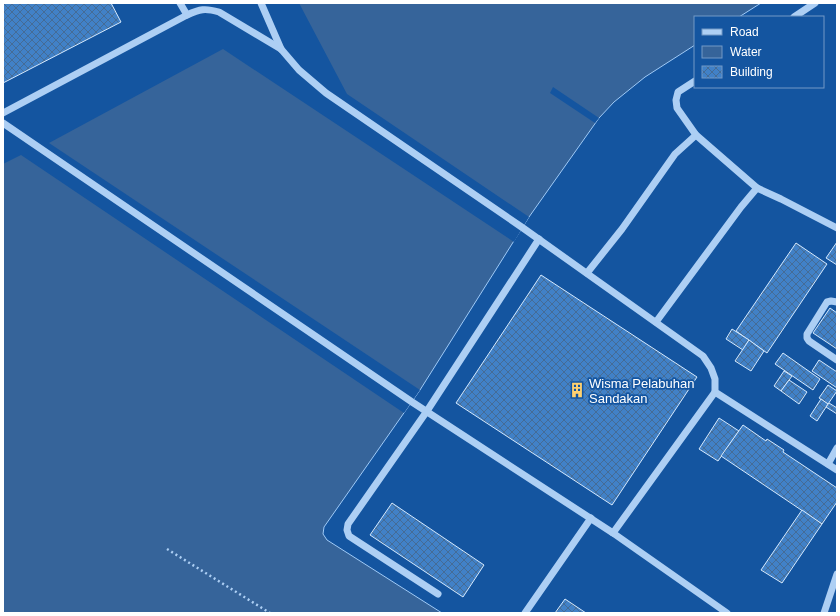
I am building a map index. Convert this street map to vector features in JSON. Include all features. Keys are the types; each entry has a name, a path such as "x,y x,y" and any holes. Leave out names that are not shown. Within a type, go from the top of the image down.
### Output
{"street":[{"path":"180,3 187,15"},
{"path":"261,3 281,49 299,70 326,93 540,239 703,356 711,368 715,379 715,392 613,533"},
{"path":"796,16 815,3"},
{"path":"3,113 198,10 210,9 219,12 281,49"},
{"path":"694,82 678,92 676,100 677,108 696,135 757,188 837,228"},
{"path":"3,123 427,411 591,518 727,613"},
{"path":"587,273 622,229 675,154 696,135"},
{"path":"656,322 741,207 757,188"},
{"path":"438,594 349,536 347,530 348,524 427,411 540,239"},
{"path":"837,302 827,302 807,334 809,341 837,360"},
{"path":"715,392 837,470"},
{"path":"828,464 837,448"},
{"path":"525,613 591,518"},
{"path":"824,613 837,574"}],"path":[{"path":"167,549 270,613"}],"water":[{"path":"3,3 761,3 741,16 694,16 694,46 645,77 614,102 599,118 529,217 420,390 324,527 323,534 327,540 442,613 3,613"}],"pier":[{"path":"3,3 299,3 347,94 529,217 514,242 223,49 49,143 420,390 404,413 21,155 3,164"},
{"path":"553,87 599,118 595,123 550,93"}],"building":[{"path":"3,3 111,3 121,22 3,83"},
{"path":"837,242 837,265 826,258"},
{"path":"796,243 827,264 767,353 736,331"},
{"name":"Wisma Pelabuhan Sandakan","path":"541,275 697,377 612,505 456,403"},
{"path":"830,308 837,313 837,349 813,333"},
{"path":"732,329 749,340 743,350 726,339"},
{"path":"749,340 764,351 751,371 735,361"},
{"path":"783,353 820,379 813,390 775,364"},
{"path":"819,360 837,372 837,388 812,371"},
{"path":"784,371 792,376 781,391 774,386"},
{"path":"789,380 807,392 799,404 781,391"},
{"path":"828,385 837,391 828,404 819,398"},
{"path":"821,399 828,404 817,421 810,416"},
{"path":"829,403 837,408 837,414 826,407"},
{"path":"719,418 739,431 718,461 699,449"},
{"path":"743,425 766,441 767,439 784,450 783,452 837,488 837,502 822,524 721,456"},
{"path":"392,503 484,565 463,597 370,535"},
{"path":"802,510 822,524 782,583 761,570"},
{"path":"565,599 586,613 555,613"}],"place":[{"name":"Wisma Pelabuhan Sandakan","path":"577,390"}]}
